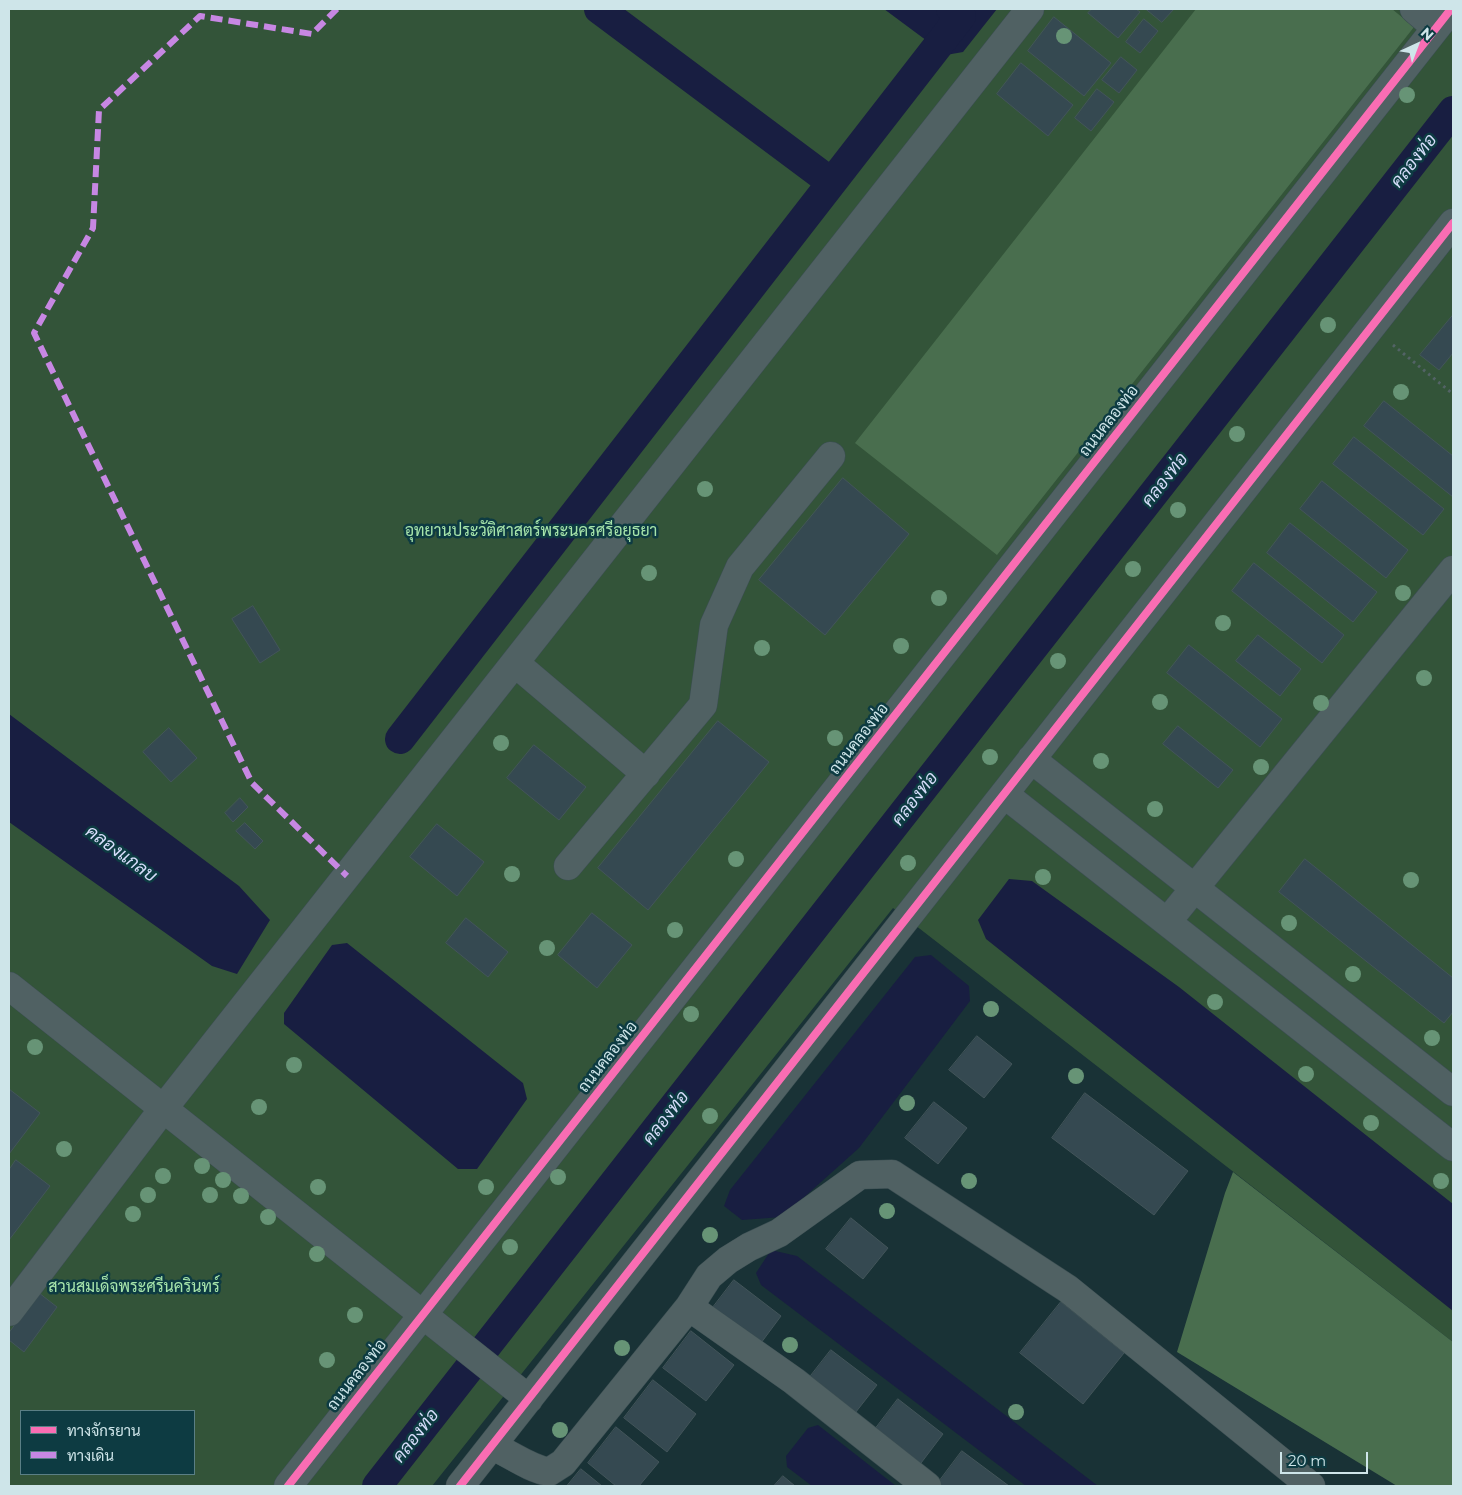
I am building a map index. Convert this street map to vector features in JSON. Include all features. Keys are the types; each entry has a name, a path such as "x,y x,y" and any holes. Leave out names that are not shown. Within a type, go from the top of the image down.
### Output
{"street":[{"path":"9,1312 163,1109 1030,9"},
{"path":"1414,9 1443,18"},
{"name":"ถนนคลองท่อ","path":"288,1486 1443,18"},
{"path":"460,1486 1453,223"},
{"path":"568,866 703,705 714,625 740,567 831,456"},
{"path":"1167,922 1453,570"},
{"path":"514,663 646,774"},
{"path":"1031,759 1453,1092"},
{"path":"1004,794 1453,1147"},
{"path":"9,986 529,1398"},
{"path":"492,1446 509,1453 535,1470 549,1472 563,1463 689,1306 709,1276 728,1260 749,1247 780,1233 860,1175 892,1174 1068,1289 1311,1486"},
{"path":"689,1306 794,1381 927,1486"}],"path":[{"path":"1371,327 1453,394"}],"green space":[{"name":"อุทยานประวัติศาสตร์พระนครศรีอยุธยา","path":"9,9 1453,9 1453,1342 893,908 432,1486 9,1486"},
{"path":"1196,9 1392,9 1414,27 997,555 855,443"},
{"path":"1233,1172 1453,1342 1453,1486 1397,1486 1177,1352"}],"water":[{"path":"884,9 997,9 963,52 946,55"},
{"name":"คลองแกลบ","path":"9,714 239,886 270,920 237,974 212,966 9,822"},
{"path":"1009,879 1032,881 1179,987 1453,1204 1453,1311 986,939 978,920"},
{"path":"347,943 523,1083 527,1099 477,1169 458,1169 284,1024 284,1013 332,945"},
{"path":"931,955 969,986 970,1001 859,1148 782,1217 742,1220 724,1206 730,1190 915,957"},
{"path":"771,1250 797,1256 1098,1486 1026,1486 761,1285 756,1273"},
{"path":"818,1425 896,1486 812,1486 787,1467 786,1456 808,1428"}],"building":[{"path":"1092,9 1136,9 1140,12 1118,38 1088,13"},
{"path":"1146,9 1174,9 1162,22"},
{"path":"1054,17 1111,63 1084,96 1028,51"},
{"path":"1144,19 1158,31 1140,53 1126,42"},
{"path":"1121,57 1137,70 1119,93 1102,80"},
{"path":"1021,63 1073,105 1048,136 997,94"},
{"path":"1097,89 1114,102 1091,131 1075,118"},
{"path":"1453,315 1453,353 1439,370 1420,355"},
{"path":"1384,401 1453,456 1453,497 1364,426"},
{"path":"1354,437 1444,509 1423,535 1333,464"},
{"path":"843,478 909,534 825,635 759,580"},
{"path":"1322,481 1408,550 1386,578 1300,509"},
{"path":"1290,523 1377,592 1353,622 1267,553"},
{"path":"1254,563 1344,635 1322,663 1232,591"},
{"path":"253,606 280,650 260,663 232,619"},
{"path":"1258,635 1301,669 1280,696 1236,661"},
{"path":"1189,645 1282,719 1260,747 1167,673"},
{"path":"718,721 769,762 648,910 598,868"},
{"path":"1178,726 1233,770 1218,788 1163,744"},
{"path":"169,728 197,758 171,782 143,752"},
{"path":"534,745 586,787 559,820 507,778"},
{"path":"240,798 248,807 233,822 225,813"},
{"path":"245,823 263,841 255,849 236,831"},
{"path":"437,824 484,862 457,896 410,857"},
{"path":"1305,859 1453,978 1453,1012 1444,1023 1279,892"},
{"path":"592,913 632,945 597,988 558,955"},
{"path":"466,918 508,952 488,977 446,943"},
{"path":"977,1036 1012,1064 984,1098 949,1070"},
{"path":"9,1089 40,1113 9,1154"},
{"path":"1085,1093 1188,1171 1154,1215 1052,1138"},
{"path":"934,1102 967,1128 938,1164 905,1138"},
{"path":"16,1160 50,1186 9,1240 9,1170"},
{"path":"851,1218 888,1248 863,1279 826,1249"},
{"path":"734,1280 781,1316 758,1347 711,1310"},
{"path":"39,1293 57,1307 24,1352 9,1340 9,1333"},
{"path":"1061,1302 1124,1353 1083,1404 1020,1353"},
{"path":"691,1331 734,1365 706,1401 663,1368"},
{"path":"831,1350 877,1385 852,1417 806,1382"},
{"path":"653,1380 696,1414 667,1452 624,1418"},
{"path":"898,1399 943,1434 918,1467 873,1432"},
{"path":"616,1427 659,1462 639,1486 616,1486 588,1463"},
{"path":"962,1451 1009,1486 942,1486 938,1483"},
{"path":"581,1469 602,1486 567,1486"},
{"path":"783,1476 795,1486 774,1486"}],"waterway":[{"path":"599,9 831,182"},
{"path":"400,739 961,16 951,9"},
{"name":"คลองท่อ","path":"377,1486 1453,111"}],"marked path":[{"path":"337,9 312,34 200,16 99,110 93,228 34,333 252,783 347,876"}],"cycle path":[{"path":"288,1486 1451,9"},
{"path":"460,1486 1453,223"}],"park label":[{"name":"สวนสมเด็จพระศรีนครินทร์","path":"134,1287"}]}
